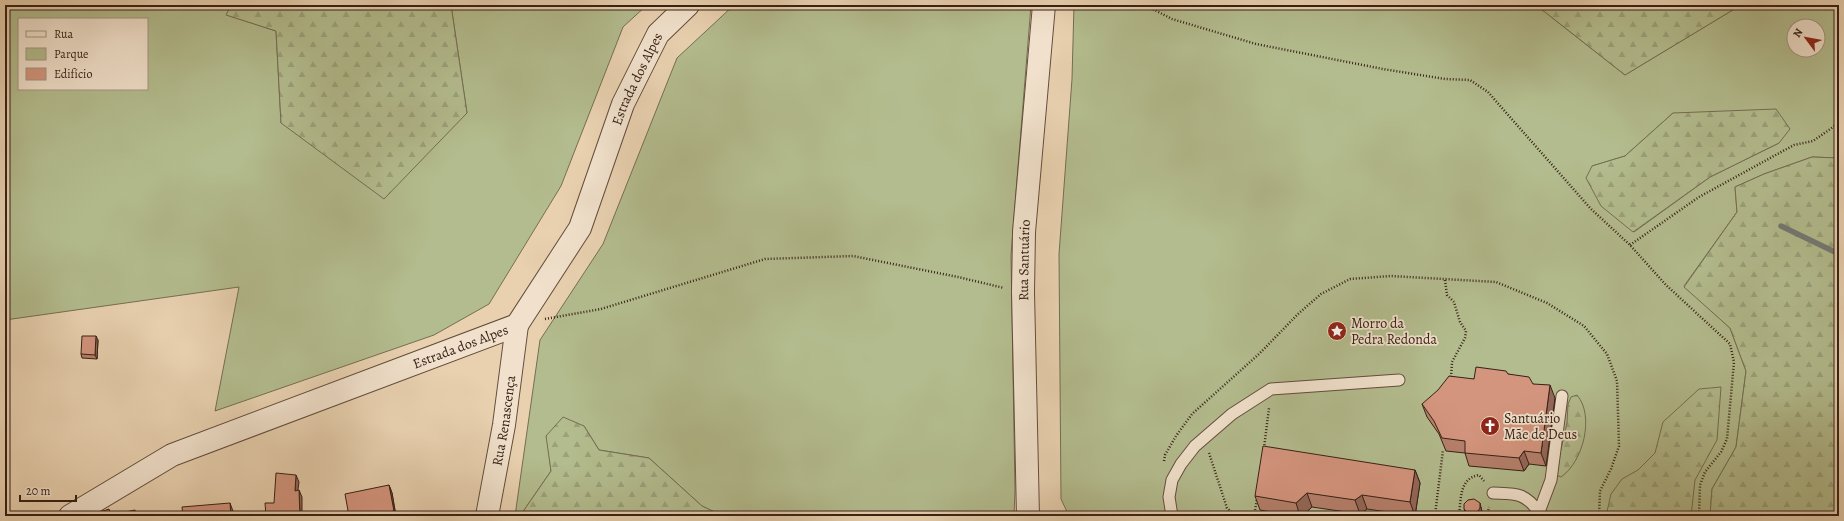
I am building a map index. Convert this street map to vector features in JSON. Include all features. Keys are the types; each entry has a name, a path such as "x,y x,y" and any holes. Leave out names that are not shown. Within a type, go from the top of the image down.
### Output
{"street":[{"name":"Estrada dos Alpes","path":"70,516 172,455 517,325 580,228 623,104 658,34 688,5"},
{"name":"Rua Santuário","path":"1028,516 1023,292 1024,232 1044,5"},
{"name":"Rua Renascença","path":"487,516 504,425 517,325"}],"lane":[{"path":"1172,516 1169,497 1172,480 1190,452 1232,414 1271,389 1399,380"},
{"path":"1538,514 1551,480 1562,396"},
{"path":"1493,493 1521,495 1530,500 1538,514"}],"path":[{"path":"1145,5 1172,19 1256,44 1383,69 1445,79 1470,80 1488,92 1590,208 1630,245 1666,285 1730,344 1734,362 1727,438 1721,452 1705,472 1700,485 1699,516"},
{"path":"1630,245 1699,198 1794,145 1813,141 1839,123"},
{"path":"517,325 600,309 765,259 853,256 1023,292"},
{"path":"1172,480 1163,469 1165,455 1176,436 1192,414 1260,353 1320,294 1350,279 1391,276 1496,282 1547,303 1584,326 1607,354 1617,381 1619,446 1611,469 1600,491 1599,516"},
{"path":"1445,280 1447,295 1454,302 1460,322 1466,331 1465,338 1452,362 1450,382"},
{"path":"1264,449 1271,389"},
{"path":"1204,439 1227,508 1236,516"},
{"path":"1435,515 1443,450"},
{"path":"1459,516 1463,487 1466,480 1471,476 1479,475 1493,493"},
{"path":"1254,516 1258,492"},
{"path":"1416,512 1442,516"}],"green space":[{"path":"5,5 231,5 227,15 276,31 281,123 467,113 451,5 647,5 623,27 561,186 489,304 434,335 215,411 239,287 5,320"},
{"path":"231,5 451,5 467,113 384,199 281,123 276,31 226,15"},
{"path":"734,5 1031,5 1011,255 1015,490 1014,516 723,516 702,506 649,458 599,450 584,426 547,436 551,471 520,516 515,516 540,340 603,244 677,58"},
{"path":"1074,5 1536,5 1625,75 1741,5 1839,5 1839,158 1812,157 1764,174 1735,187 1737,212 1684,286 1730,328 1746,371 1736,447 1712,489 1710,516 1069,516 1061,499 1059,254 1072,79","holes":["1673,113 1779,143 1710,177 1634,232 1592,166 1625,156"]},
{"path":"1536,5 1741,5 1625,75"},
{"path":"1776,109 1790,129 1779,143 1710,177 1633,232 1601,206 1586,178 1592,166 1625,156 1673,113"},
{"path":"1812,157 1839,158 1839,514 1811,516 1710,516 1712,489 1736,447 1746,371 1730,328 1684,287 1737,212 1735,187 1764,174"},
{"path":"1721,387 1717,440 1695,480 1691,516 1606,516 1611,494 1622,479 1638,470 1655,453 1663,422 1699,389"},
{"path":"1577,395 1582,404 1585,415 1586,426 1584,438 1575,461 1569,470 1561,477 1556,475 1556,471 1567,423 1568,404 1571,397"},
{"path":"563,417 584,426 599,450 649,458 702,506 723,516 520,516 551,471 546,436"}],"building":[{"path":"82,336 96,336 95,355 81,354"},
{"name":"Santuário Mãe de Deus","path":"1476,367 1506,371 1508,374 1529,377 1533,384 1550,385 1541,453 1524,451 1519,458 1465,453 1465,441 1442,438 1434,421 1422,404 1438,390 1449,376 1474,379"},
{"path":"1263,446 1415,470 1410,502 1362,495 1355,500 1307,493 1296,503 1255,496"},
{"path":"276,473 296,475 295,491 299,490 300,516 266,516 265,503 274,503"},
{"path":"389,485 394,511 367,516 349,516 345,494"},
{"path":"1474,499 1480,503 1480,508 1476,514 1470,515 1464,509 1464,504 1468,500"},
{"path":"230,503 231,516 183,516 182,507"},
{"path":"109,509 111,515 135,510 137,516 88,516"},
{"path":"424,514 435,514 443,516 425,516"}],"waterway":[{"path":"1781,226 1839,254"}],"place":[{"name":"Morro da Pedra Redonda","path":"1337,331"},
{"name":"Santuário Mãe de Deus","path":"1490,426"}]}
